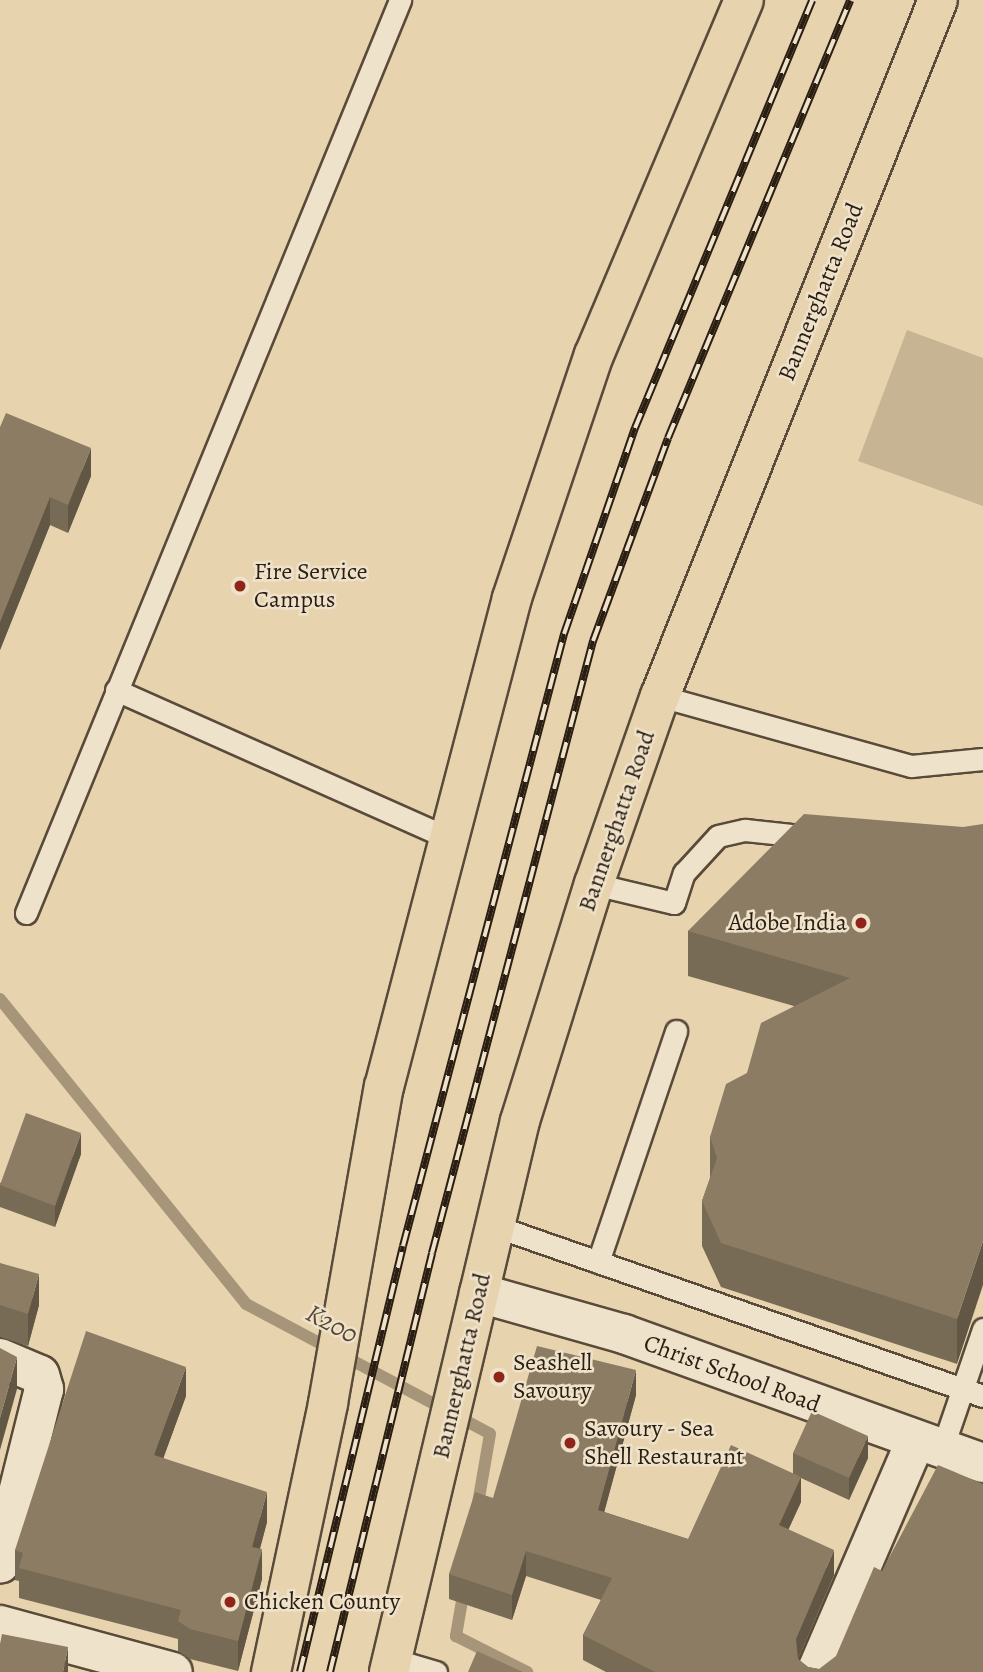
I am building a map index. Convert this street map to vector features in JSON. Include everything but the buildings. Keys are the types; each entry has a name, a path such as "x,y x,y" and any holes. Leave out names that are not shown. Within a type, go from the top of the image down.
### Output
{"main road":[{"path":"271,1672 328,1403 384,1087 512,598 594,355 744,0"},
{"name":"Bannerghatta Road","path":"391,1666 520,1121 594,884 660,696 938,0"}],"street":[{"name":"Christ School Road","path":"479,1293 624,1334 983,1463"},
{"path":"0,1358 40,1374 44,1389 0,1564"},
{"path":"816,1672 929,1444"},
{"path":"0,1625 173,1672"}],"lane":[{"path":"26,913 400,0"},
{"path":"116,690 448,838"},
{"path":"660,696 911,766 983,759"},
{"path":"594,884 674,903 684,873 718,836 745,830 838,841"},
{"path":"598,1262 676,1031"},
{"path":"495,1226 973,1392"},
{"path":"929,1444 973,1392 983,1329"},
{"path":"391,1666 436,1672"}],"shaded area":[{"path":"907,330 983,358 983,506 858,461"}],"waterway":[{"name":"K200","path":"0,999 246,1304 490,1434 477,1509"},
{"name":"K200","path":"464,1589 456,1636 527,1672"}],"railway":[{"path":"300,1672 403,1246 564,634 635,428 812,0"},
{"path":"330,1672 432,1253 593,641 668,438 850,0"}],"place":[{"name":"Fire Service Campus","path":"240,586"},
{"name":"Adobe India","path":"861,923"},
{"name":"Seashell Savoury","path":"499,1377"},
{"name":"Savoury - Sea Shell Restaurant","path":"570,1443"},
{"name":"Chicken County","path":"230,1602"}]}
